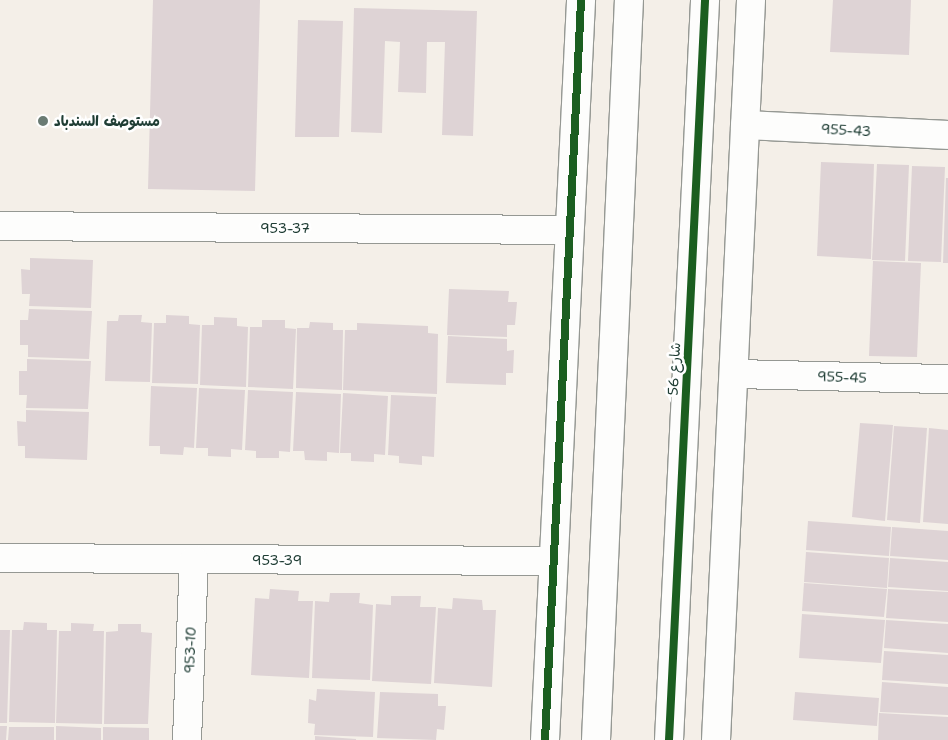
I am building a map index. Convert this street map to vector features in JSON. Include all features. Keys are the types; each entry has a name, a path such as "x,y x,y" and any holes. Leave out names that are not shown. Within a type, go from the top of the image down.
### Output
{"street":[{"path":"545,740 581,0"},
{"path":"596,740 629,0"},
{"name":"شارع 56","path":"669,740 705,0"},
{"path":"716,740 736,374 751,0"},
{"name":"955-43","path":"745,124 948,135"},
{"name":"953-37","path":"0,226 569,230"},
{"name":"955-45","path":"736,374 948,379"},
{"name":"953-39","path":"0,558 553,561"},
{"name":"953-10","path":"187,740 194,560"}],"building":[{"path":"153,0 260,0 255,191 148,189"},
{"path":"833,0 911,0 909,55 830,52"},
{"path":"354,8 477,11 473,136 442,135 445,42 427,42 426,93 398,92 400,42 385,41 382,133 351,132"},
{"path":"298,20 343,21 339,137 295,137"},
{"path":"821,162 874,164 871,259 817,256"},
{"path":"877,164 909,165 905,261 872,260"},
{"path":"912,166 945,167 941,262 908,261"},
{"path":"946,178 948,178 948,263 943,263"},
{"path":"30,258 93,260 91,308 29,306 30,294 22,294 21,269 30,270"},
{"path":"873,261 921,263 917,357 869,356"},
{"path":"449,289 509,291 508,302 517,302 515,325 507,325 507,337 447,335"},
{"path":"29,309 92,311 89,359 28,357 28,345 20,345 20,320 28,320"},
{"path":"119,315 142,315 141,322 152,323 150,382 105,381 107,321 118,321"},
{"path":"166,315 189,316 189,324 200,325 198,384 152,383 154,323 166,323"},
{"path":"214,317 237,318 237,326 248,327 246,387 200,385 202,325 214,325"},
{"path":"262,320 285,320 285,328 296,329 293,389 248,387 250,327 262,327"},
{"path":"310,322 333,323 333,330 343,330 342,390 296,388 297,328 309,328"},
{"path":"357,323 428,326 428,333 438,334 437,394 343,390 345,330 357,330"},
{"path":"448,336 507,339 507,351 514,350 513,373 506,373 506,385 446,383"},
{"path":"27,359 91,361 88,409 26,408 27,395 19,395 19,371 27,371"},
{"path":"151,386 197,388 194,448 184,447 183,455 160,454 160,446 149,446"},
{"path":"199,388 245,390 242,450 231,449 231,457 208,456 208,448 196,448"},
{"path":"248,390 293,392 290,452 279,451 279,458 256,458 256,451 245,450"},
{"path":"296,392 341,394 339,453 327,452 327,461 305,460 304,451 293,451"},
{"path":"343,393 388,396 385,455 374,454 374,462 351,461 351,453 340,453"},
{"path":"391,395 436,397 434,457 422,456 422,465 399,463 399,456 388,455"},
{"path":"26,410 89,412 87,460 25,458 25,446 18,446 17,421 26,422"},
{"path":"860,423 893,425 885,521 852,517"},
{"path":"894,426 927,428 920,523 887,520"},
{"path":"929,428 948,430 948,524 923,522"},
{"path":"808,521 891,527 889,556 806,550"},
{"path":"892,527 948,531 948,560 890,556"},
{"path":"806,552 889,558 887,588 804,582"},
{"path":"890,558 948,562 948,591 888,587"},
{"path":"804,583 887,589 884,617 802,611"},
{"path":"270,589 299,591 298,601 313,601 309,678 251,675 255,598 269,599"},
{"path":"888,589 948,592 948,622 886,618"},
{"path":"330,593 360,593 359,603 373,605 370,680 312,678 315,601 329,602"},
{"path":"391,596 421,596 420,607 436,607 431,684 372,681 376,604 391,605"},
{"path":"453,598 482,600 483,610 496,610 492,687 434,683 438,608 452,609"},
{"path":"802,614 885,620 881,663 799,658"},
{"path":"886,620 948,624 948,653 884,648"},
{"path":"24,622 47,623 47,630 57,630 55,723 9,722 12,630 23,630"},
{"path":"71,623 94,624 93,631 104,631 102,724 56,723 59,631 71,631"},
{"path":"118,624 141,624 141,632 152,633 148,724 104,724 106,632 118,631"},
{"path":"0,630 10,630 7,723 0,723"},
{"path":"884,651 948,655 948,684 882,680"},
{"path":"882,682 948,687 948,715 880,712"},
{"path":"317,689 375,692 373,737 314,735 315,724 308,723 309,699 316,701"},
{"path":"380,692 438,694 438,706 446,706 444,730 437,729 436,740 377,738"},
{"path":"795,692 879,698 877,726 793,720"},
{"path":"879,713 948,717 948,740 878,740"},
{"path":"0,726 7,726 6,740 0,740"},
{"path":"56,726 101,728 101,740 56,740"},
{"path":"9,727 54,727 54,740 8,740"},
{"path":"103,727 149,728 149,740 103,740"},
{"path":"315,736 356,739 356,740 315,740"}],"cycle path":[{"path":"545,740 581,0"},
{"path":"669,740 705,0"}],"place":[{"name":"مستوصف السندباد","path":"43,121"}]}
